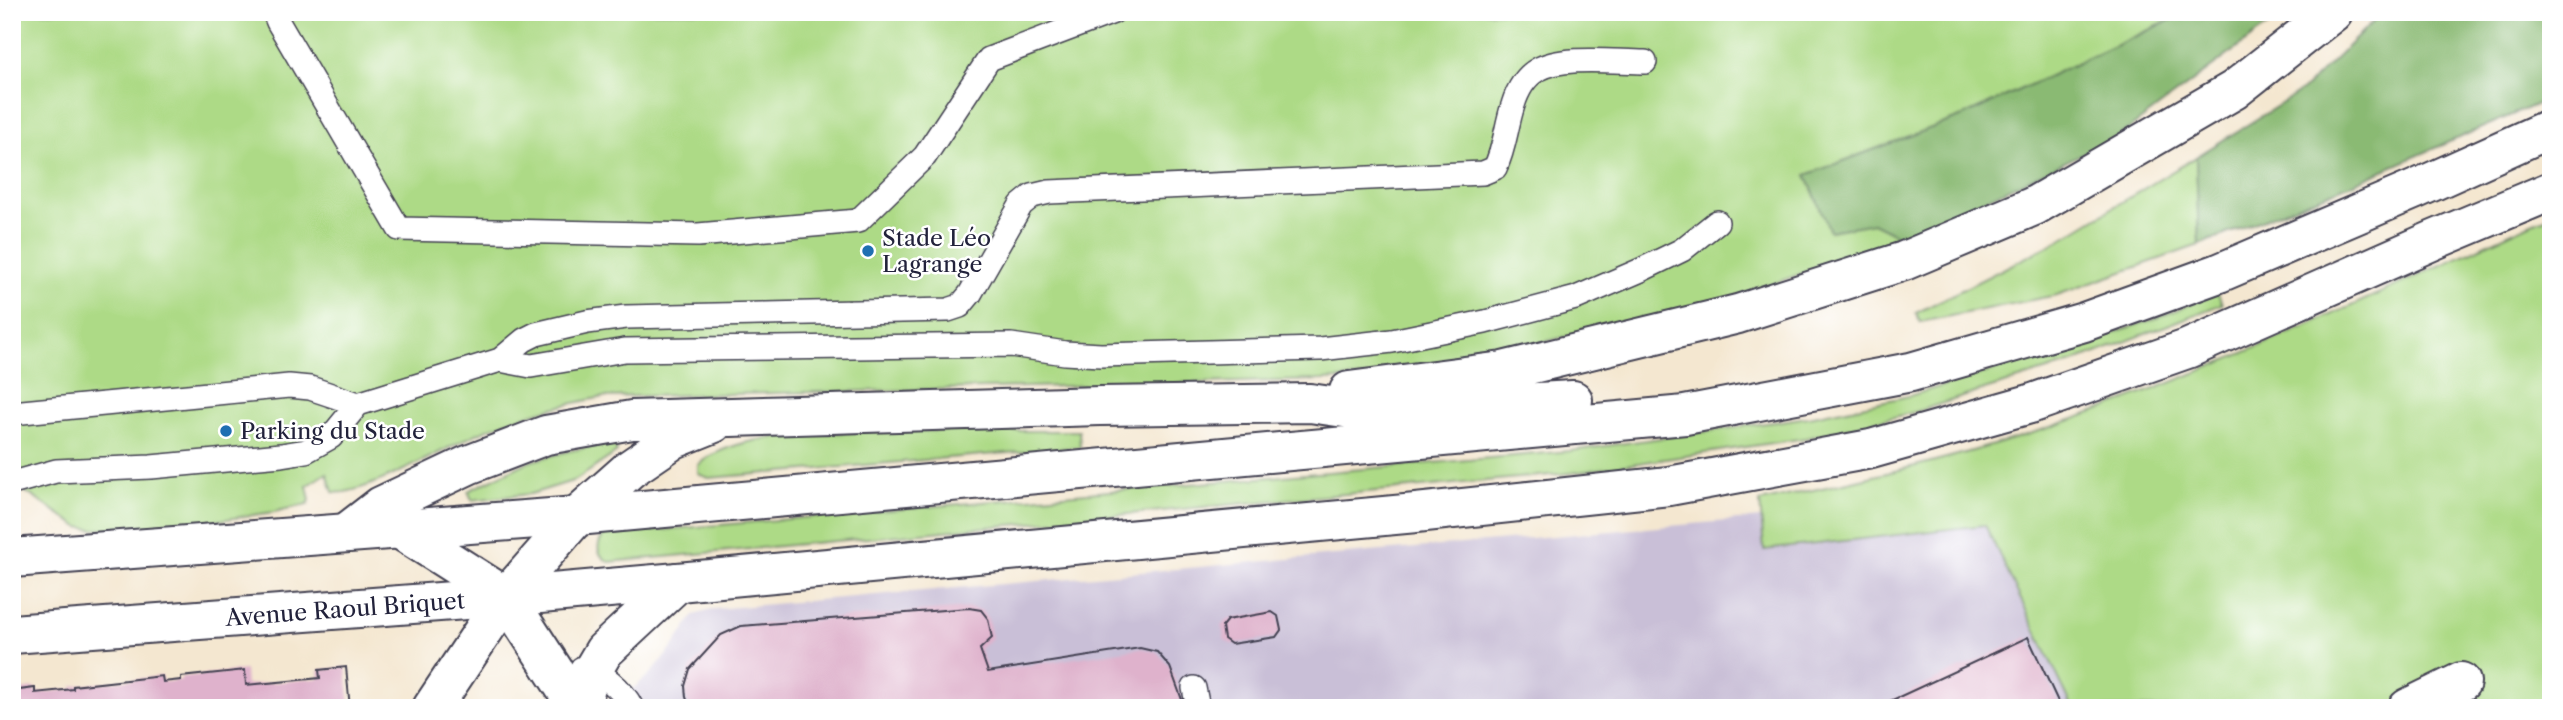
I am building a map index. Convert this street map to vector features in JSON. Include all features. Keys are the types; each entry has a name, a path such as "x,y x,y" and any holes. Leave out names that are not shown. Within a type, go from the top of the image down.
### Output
{"main road":[{"path":"1310,403 1355,389 1503,372 1738,314 1904,261 2034,206 2152,138 2234,90 2333,12"},
{"path":"12,558 577,516 1685,415 1911,372 2084,322 2219,273 2551,128"},
{"name":"Avenue Raoul Briquet","path":"12,634 678,582 1416,513 1670,486 1871,449 2030,404 2188,349 2551,191"},
{"path":"345,533 381,506 468,466 546,435 632,420 735,415 1310,403 1371,412 1593,399 1685,415"},
{"path":"432,708 506,597 577,516 630,470 674,439 735,415"},
{"path":"399,529 506,597 579,708"},
{"path":"579,708 588,678 604,651 678,582"},
{"path":"2408,708 2461,682"}],"lane":[{"path":"274,12 399,229 698,234 858,221 925,156 989,59 1113,12"},
{"path":"12,483 56,471 151,467 306,451 331,437 358,404 500,360 524,340 536,334 587,322 626,317 948,310 960,306 970,294 1021,205 1032,196 1049,192 1483,173 1495,168 1501,157 1513,104 1523,83 1537,69 1564,62 1645,62"},
{"path":"500,360 531,366 625,350 1011,345 1101,355 1321,349 1392,341 1485,323 1576,298 1682,250 1717,222"},
{"path":"12,412 289,386 310,388 358,404"},
{"path":"550,665 593,670 612,684 632,708"}],"shaded area":[{"path":"1761,518 1765,550 1985,525 2073,708 617,708 620,700 651,673 673,647 694,615 715,609"}],"green space":[{"name":"Stade Léo Lagrange","path":"12,12 2188,12 1963,116 1807,175 1873,223 1903,238 1732,298 1402,375 1325,380 604,397 504,423 475,434 365,487 333,492 327,473 307,486 310,500 308,504 274,512 135,530 79,527 12,483"},
{"path":"2188,12 2286,12 2118,137 1903,238 1873,223 1830,231 1806,175 1963,116"},
{"path":"2383,12 2551,12 2551,98 2349,185 2199,245 2196,157 2303,90"},
{"path":"2196,157 2199,245 2057,295 1920,322 1916,313 2058,241"},
{"path":"2551,216 2551,708 2073,708 1985,525 1764,550 1760,502 1960,455 2077,418 2251,350"},
{"path":"2218,293 2222,304 2073,362 1915,412 1806,438 1572,473 609,562 599,550 599,543 604,535 1570,451 1808,417 1909,396 2071,347 2154,319"},
{"path":"890,431 1079,431 1080,447 709,478 698,474 698,465 715,453 762,439"},
{"path":"615,442 617,452 576,480 531,494 472,500 468,491 528,462"}],"building":[{"path":"969,608 981,610 988,619 992,638 980,649 988,672 1140,648 1157,652 1170,667 1185,708 690,708 686,697 685,686 690,669 721,635 741,626"},
{"path":"1272,612 1278,616 1281,630 1276,637 1231,644 1224,639 1222,626 1227,620"},
{"path":"2028,637 2061,708 1891,708 1888,702"},
{"path":"346,667 350,708 12,708 12,691 35,688 35,693 162,676 163,682 181,680 181,677 245,670 246,685 320,678 319,670"}],"place":[{"name":"Stade Léo Lagrange","path":"868,251"},
{"name":"Parking du Stade","path":"226,431"}]}
